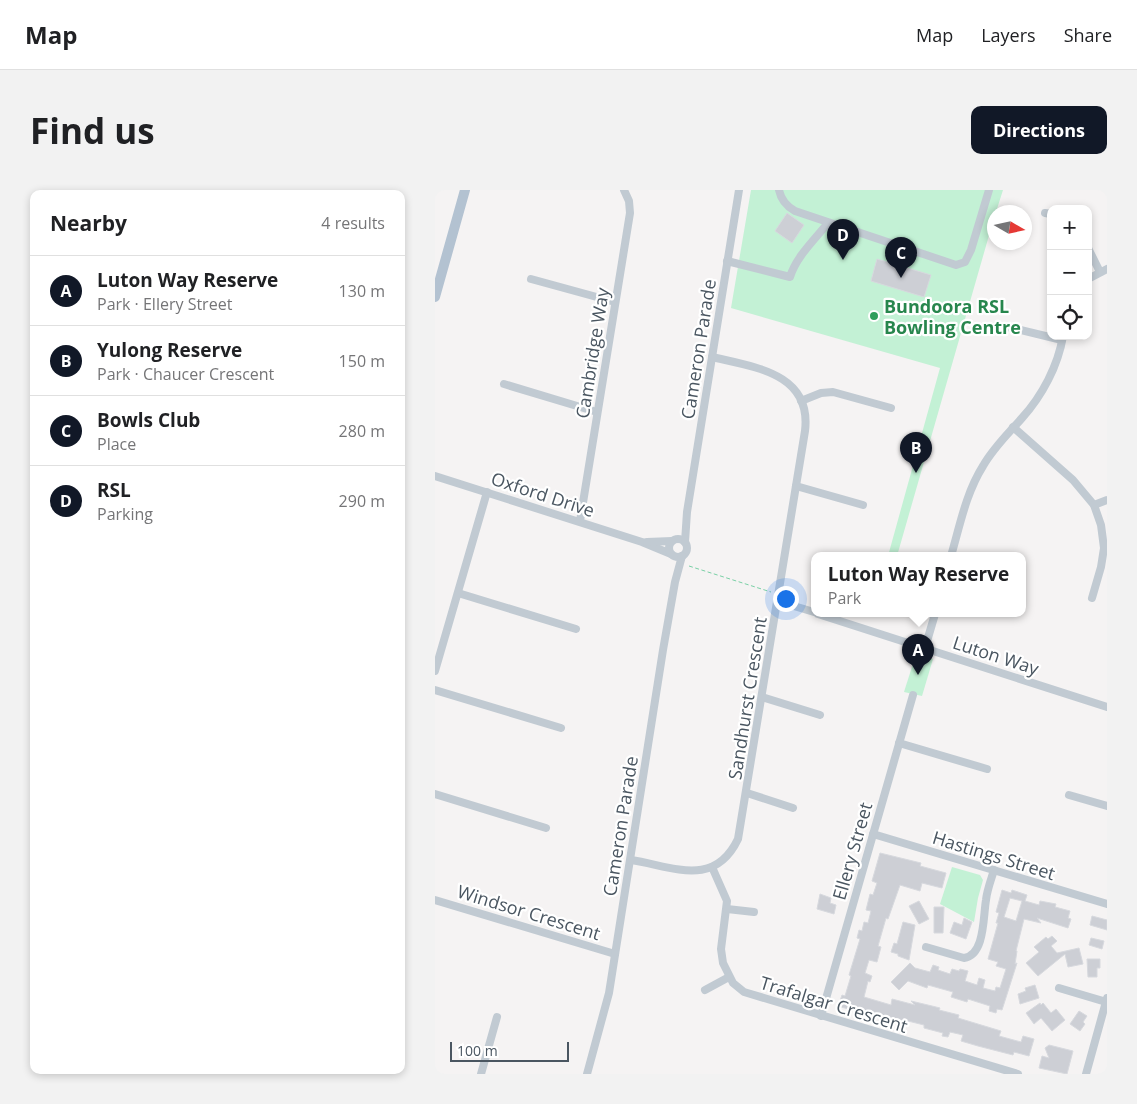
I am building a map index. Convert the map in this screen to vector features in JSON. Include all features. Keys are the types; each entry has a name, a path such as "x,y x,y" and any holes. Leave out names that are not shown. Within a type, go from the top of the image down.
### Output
{"main road":[{"path":"435,297 465,190"}],"street":[{"name":"Cambridge Way","path":"580,522 630,213 629,201 624,190"},
{"name":"Cameron Parade","path":"685,542 687,512 739,190"},
{"path":"779,190 780,197 788,207 951,264 965,262 971,250 989,190"},
{"path":"727,261 790,277 792,270 828,222"},
{"path":"1089,250 1103,271"},
{"path":"531,278 615,302"},
{"path":"1009,327 1047,335"},
{"path":"953,552 966,503 975,480 990,454 1032,406 1045,385 1055,363 1061,340"},
{"name":"Sandhurst Crescent","path":"712,356 776,375 790,384 801,401 806,423 738,839 726,857 712,867"},
{"path":"504,384 597,412"},
{"path":"801,401 821,393 833,392 891,408"},
{"path":"1013,427 1073,480 1094,505 1101,525 1104,548 1101,567 1092,598"},
{"name":"Oxford Drive","path":"435,476 642,542 672,555"},
{"path":"796,486 863,505"},
{"path":"435,671 487,492"},
{"path":"1094,505 1107,500"},
{"name":"Cameron Parade","path":"674,540 687,512"},
{"path":"681,539 685,542 687,550 681,560 672,555 669,546 674,540 681,539"},
{"name":"Oxford Drive","path":"642,542 674,540"},
{"name":"Cameron Parade","path":"672,555 675,582"},
{"name":"Cameron Parade","path":"587,1074 607,1005 675,582 681,560"},
{"path":"458,593 576,629"},
{"path":"777,601 811,611"},
{"name":"Luton Way","path":"828,617 1107,707"},
{"path":"925,648 934,617"},
{"path":"435,690 561,728"},
{"name":"Ellery Street","path":"821,1016 913,695"},
{"path":"762,697 820,715"},
{"path":"899,743 987,769"},
{"path":"747,793 793,808"},
{"path":"435,794 546,828"},
{"path":"1069,795 1107,806"},
{"name":"Hastings Street","path":"873,834 1107,904"},
{"path":"630,863 697,871 712,867 726,896 727,909 721,956 729,977 705,990"},
{"path":"926,947 964,958 970,957 975,952 982,930 987,896 994,870"},
{"name":"Windsor Crescent","path":"435,900 615,954"},
{"path":"727,909 754,912"},
{"name":"Trafalgar Crescent","path":"729,977 738,988 751,995 1018,1074"},
{"path":"1059,988 1106,1003 1085,1074"},
{"path":"481,1074 497,1017"}],"path":[{"path":"681,560 772,592"}],"green space":[{"path":"751,190 1003,190 998,205 987,205 987,242 898,552 889,552 940,368 731,308"},
{"path":"916,654 933,659 922,696 904,692"},
{"path":"952,867 980,875 983,880 974,922 940,904"}],"building":[{"path":"787,213 804,225 792,243 775,231"},
{"path":"877,259 931,275 924,297 871,281"},
{"path":"880,853 921,863 920,866 946,873 942,888 922,883 920,891 900,885 888,919 886,918 878,946 881,947 877,962 869,960 865,973 872,976 870,982 868,981 864,997 891,1005 892,999 915,1005 911,1001 932,1006 940,1008 939,1010 959,1015 958,1018 1001,1031 999,1036 1021,1042 1023,1036 1034,1039 1029,1056 1014,1052 1013,1055 961,1041 963,1035 950,1032 948,1037 942,1036 943,1033 924,1028 924,1025 904,1020 903,1024 841,1007 842,1002 840,1001 842,995 845,996 860,939 857,938 859,930 862,931 864,922 868,923 871,911 866,910 870,894 873,895 877,883 872,881"},
{"path":"1002,890 1011,893 1012,890 1027,895 1025,901 1039,905 1040,901 1056,904 1055,907 1070,911 1068,918 1071,919 1068,928 1037,918 1041,923 1024,919 1016,951 1015,964 1017,963 1002,1010 997,1009 996,1013 989,1011 990,1006 968,999 967,1002 951,997 953,992 928,985 927,988 908,981 899,990 891,982 910,963 915,968 930,972 933,965 939,967 938,970 950,974 952,969 968,971 965,981 977,985 979,978 985,980 983,988 995,991 996,987 1000,988 1006,969 996,966 998,962 988,959 998,923 996,923 999,913 996,912","holes":["1010,898 1022,901 1016,921 1004,917"]},
{"path":"820,894 831,898 830,903 836,905 834,914 817,909"},
{"path":"919,901 929,919 919,924 909,906"},
{"path":"934,907 944,907 943,933 934,933"},
{"path":"1092,916 1107,920 1107,930 1090,925"},
{"path":"964,918 972,922 966,939 950,933 954,922 962,925"},
{"path":"903,922 915,925 909,960 891,952 894,943 897,944"},
{"path":"1052,936 1057,941 1051,946 1057,953 1079,948 1083,964 1068,967 1065,954 1038,976 1026,963 1039,952 1034,947 1046,937 1048,939"},
{"path":"1091,938 1104,941 1102,949 1089,945"},
{"path":"1087,959 1100,959 1097,977 1088,977"},
{"path":"1035,985 1039,998 1020,1004 1018,994 1026,991 1025,988"},
{"path":"1040,1003 1041,1005 1043,1003 1051,1013 1056,1009 1065,1020 1052,1031 1041,1018 1034,1024 1026,1013"},
{"path":"1079,1011 1087,1016 1083,1022 1085,1024 1080,1031 1070,1024"},
{"path":"1049,1045 1073,1051 1067,1074 1039,1068 1042,1056 1049,1058 1045,1048"}],"place":[{"name":"RSL","path":"843,260"},
{"name":"Bowls Club","path":"901,278"},
{"name":"Bundoora RSL Bowling Centre","path":"874,316"},
{"name":"Yulong Reserve","path":"916,473"},
{"name":"Luton Way Reserve","path":"918,675"}]}
